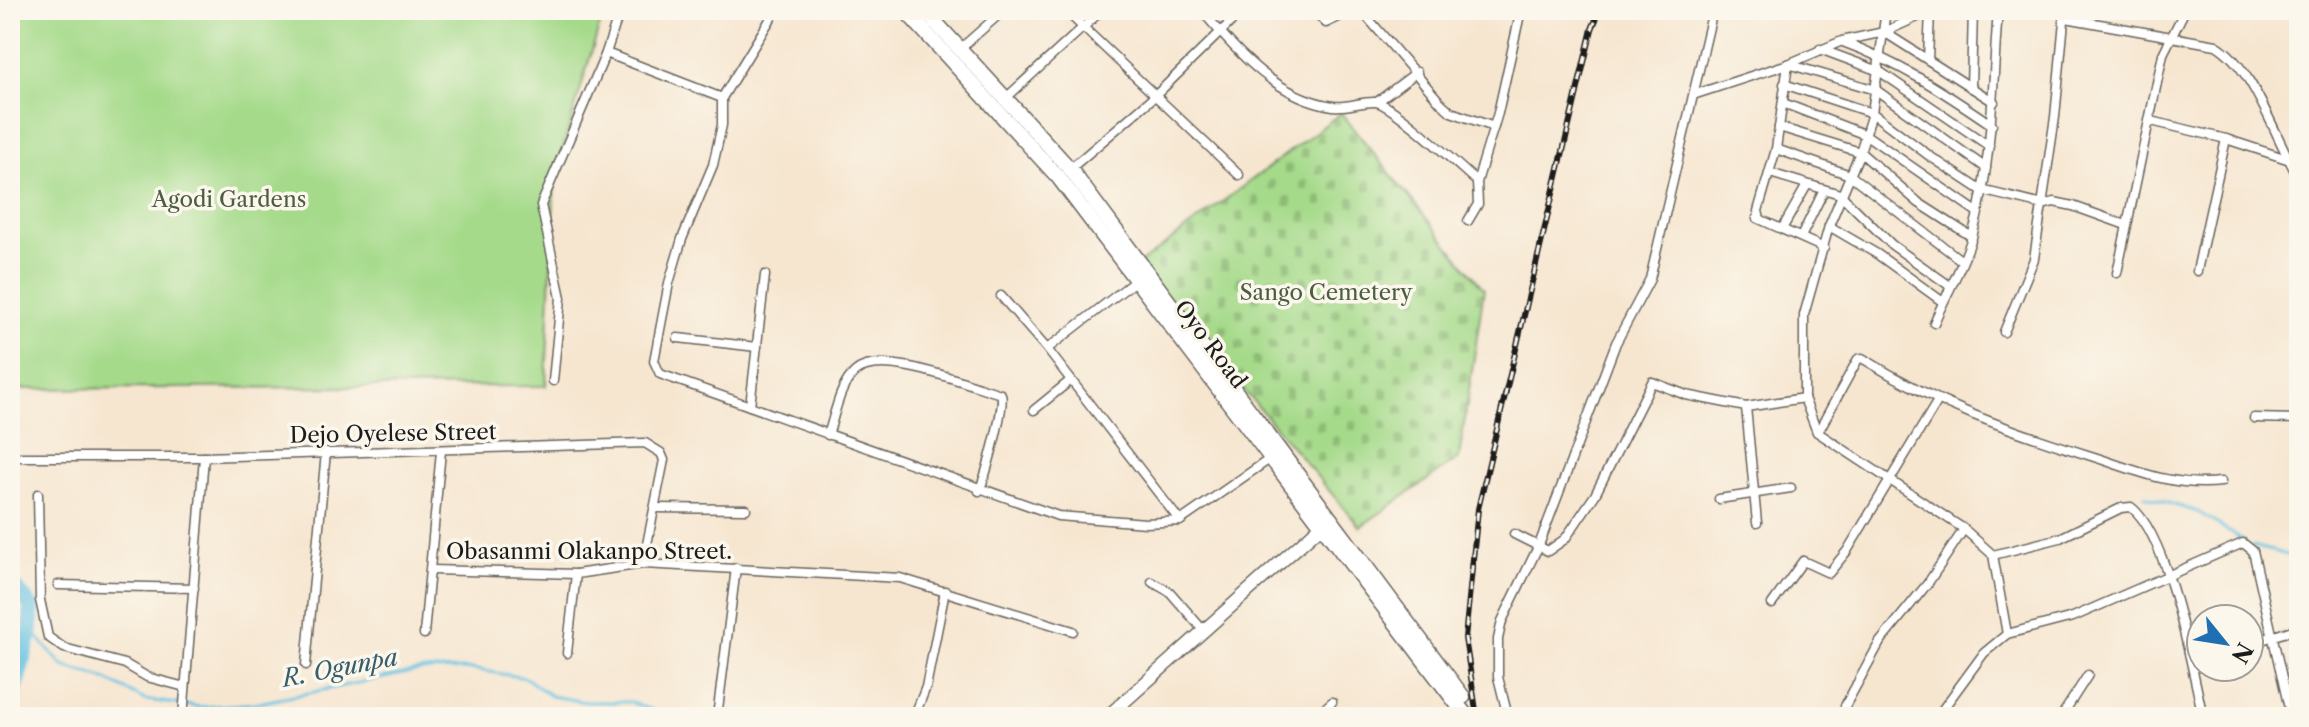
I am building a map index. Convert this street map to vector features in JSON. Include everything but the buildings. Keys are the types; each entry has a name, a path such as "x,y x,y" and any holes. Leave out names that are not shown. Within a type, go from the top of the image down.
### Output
{"main road":[{"name":"Oyo Road","path":"905,10 1059,178 1135,281 1275,455 1476,717"},
{"name":"Oyo Road","path":"924,10 1070,169 1275,455"},
{"name":"Oyo Road","path":"1326,521 1467,717"},
{"path":"1107,717 1326,521"}],"street":[{"path":"553,381 561,298 541,205 606,53 620,10"},
{"path":"776,10 722,98 722,125 713,165 682,239 669,283 655,367 660,374 979,491 1058,516 1146,523 1180,521 1275,455"},
{"path":"960,49 1004,10"},
{"path":"1065,10 1239,175"},
{"path":"1006,98 1102,10"},
{"path":"1201,10 1251,65 1284,87 1337,107 1377,102 1417,72"},
{"path":"1070,169 1155,96 1219,30 1243,10"},
{"path":"1313,10 1326,23 1353,10"},
{"path":"1361,10 1451,112 1494,127"},
{"path":"1468,221 1478,204 1477,182 1494,127 1521,10"},
{"path":"1508,717 1498,677 1498,639 1511,598 1539,545 1616,343 1650,279 1696,94 1713,10"},
{"path":"1886,10 1872,113 1860,152 1829,226 1804,315 1804,398 1817,432 1964,529 1993,555 2007,634"},
{"path":"1696,94 1788,64 1842,41 1884,32 1932,10 1928,60"},
{"path":"1971,88 1973,10"},
{"path":"1934,323 1972,237 1992,125 1998,10"},
{"path":"2117,273 2163,54 2185,10"},
{"path":"2004,332 2034,259 2065,14 2216,45 2234,58 2236,67 2254,88 2299,178"},
{"path":"1884,32 1994,102"},
{"path":"1842,41 1881,56 1941,89 1992,125"},
{"path":"1819,49 1879,71 1989,146"},
{"path":"606,53 722,98"},
{"path":"1788,64 1776,149 1756,217 1824,248"},
{"path":"1788,64 1876,90 1986,168"},
{"path":"1784,84 1872,113 1981,190 2043,205 2054,202 2073,206 2126,225"},
{"path":"1377,102 1420,132 1477,182"},
{"path":"1783,103 1866,135 1977,212"},
{"path":"2151,121 2226,139 2287,159"},
{"path":"1779,127 1860,152 1919,203 1972,237"},
{"path":"2197,271 2226,139"},
{"path":"1776,149 1850,175 1962,261"},
{"path":"1770,173 1840,194 1892,245 1950,286"},
{"path":"1782,229 1807,185"},
{"path":"1801,237 1824,190"},
{"path":"1829,226 1877,254 1943,302"},
{"path":"750,406 765,275"},
{"path":"1047,349 1135,281"},
{"path":"1001,296 1047,349 1180,521"},
{"path":"678,338 757,347"},
{"path":"1817,432 1860,358 1937,402 1973,418 2180,484 2221,482"},
{"path":"828,435 842,393 855,372 882,361 1001,394 1004,405 995,429 991,466 979,491"},
{"path":"1034,410 1071,380"},
{"path":"1514,534 1548,551 1571,531 1595,495 1652,382 1686,395 1746,407 1804,398"},
{"path":"1772,604 1803,561 1829,573 1847,551 1937,402"},
{"path":"1746,407 1757,523"},
{"path":"2254,418 2299,419"},
{"name":"Dejo Oyelese Street","path":"10,457 204,457 645,443 661,453 664,460 643,564"},
{"path":"424,634 441,451"},
{"path":"306,665 326,452"},
{"path":"183,717 204,457"},
{"path":"1719,499 1791,488"},
{"path":"38,494 40,600 48,637 64,648 125,664 147,677 185,691"},
{"path":"1993,555 2060,538 2121,508 2131,507 2144,519 2168,576 2185,630"},
{"path":"656,508 746,509"},
{"path":"1845,706 1880,642 1928,583 1964,529"},
{"path":"1937,717 1984,653 2007,634 2073,617 2247,544 2253,551 2274,633 2291,717"},
{"name":"Obasanmi Olakanpo Street.","path":"432,570 576,574 643,564 900,578 1073,631"},
{"path":"717,717 736,568"},
{"path":"567,653 576,574"},
{"path":"1152,582 1170,592 1203,630"},
{"path":"58,585 194,588"},
{"path":"914,717 926,687 945,591"},
{"path":"2265,637 2299,628"},
{"path":"2063,716 2088,675"},
{"path":"2198,683 2203,717"},
{"path":"1315,717 1332,702"}],"green space":[{"name":"Agodi Gardens","path":"10,10 604,10 555,175 546,386 10,389"},
{"name":"Sango Cemetery","path":"1341,113 1484,289 1459,458 1360,527 1138,265"}],"waterway":[{"path":"2145,496 2198,512 2243,540"},
{"path":"2253,546 2299,558"},
{"path":"10,581 31,606 31,630 10,707"},
{"name":"R. Ogunpa","path":"31,630 63,666 103,678 145,700 201,707 258,703 423,670 472,669 526,678 551,696 586,702 630,702 671,717"}],"railway":[{"path":"1477,717 1465,638 1478,509 1592,29 1600,10"}]}
